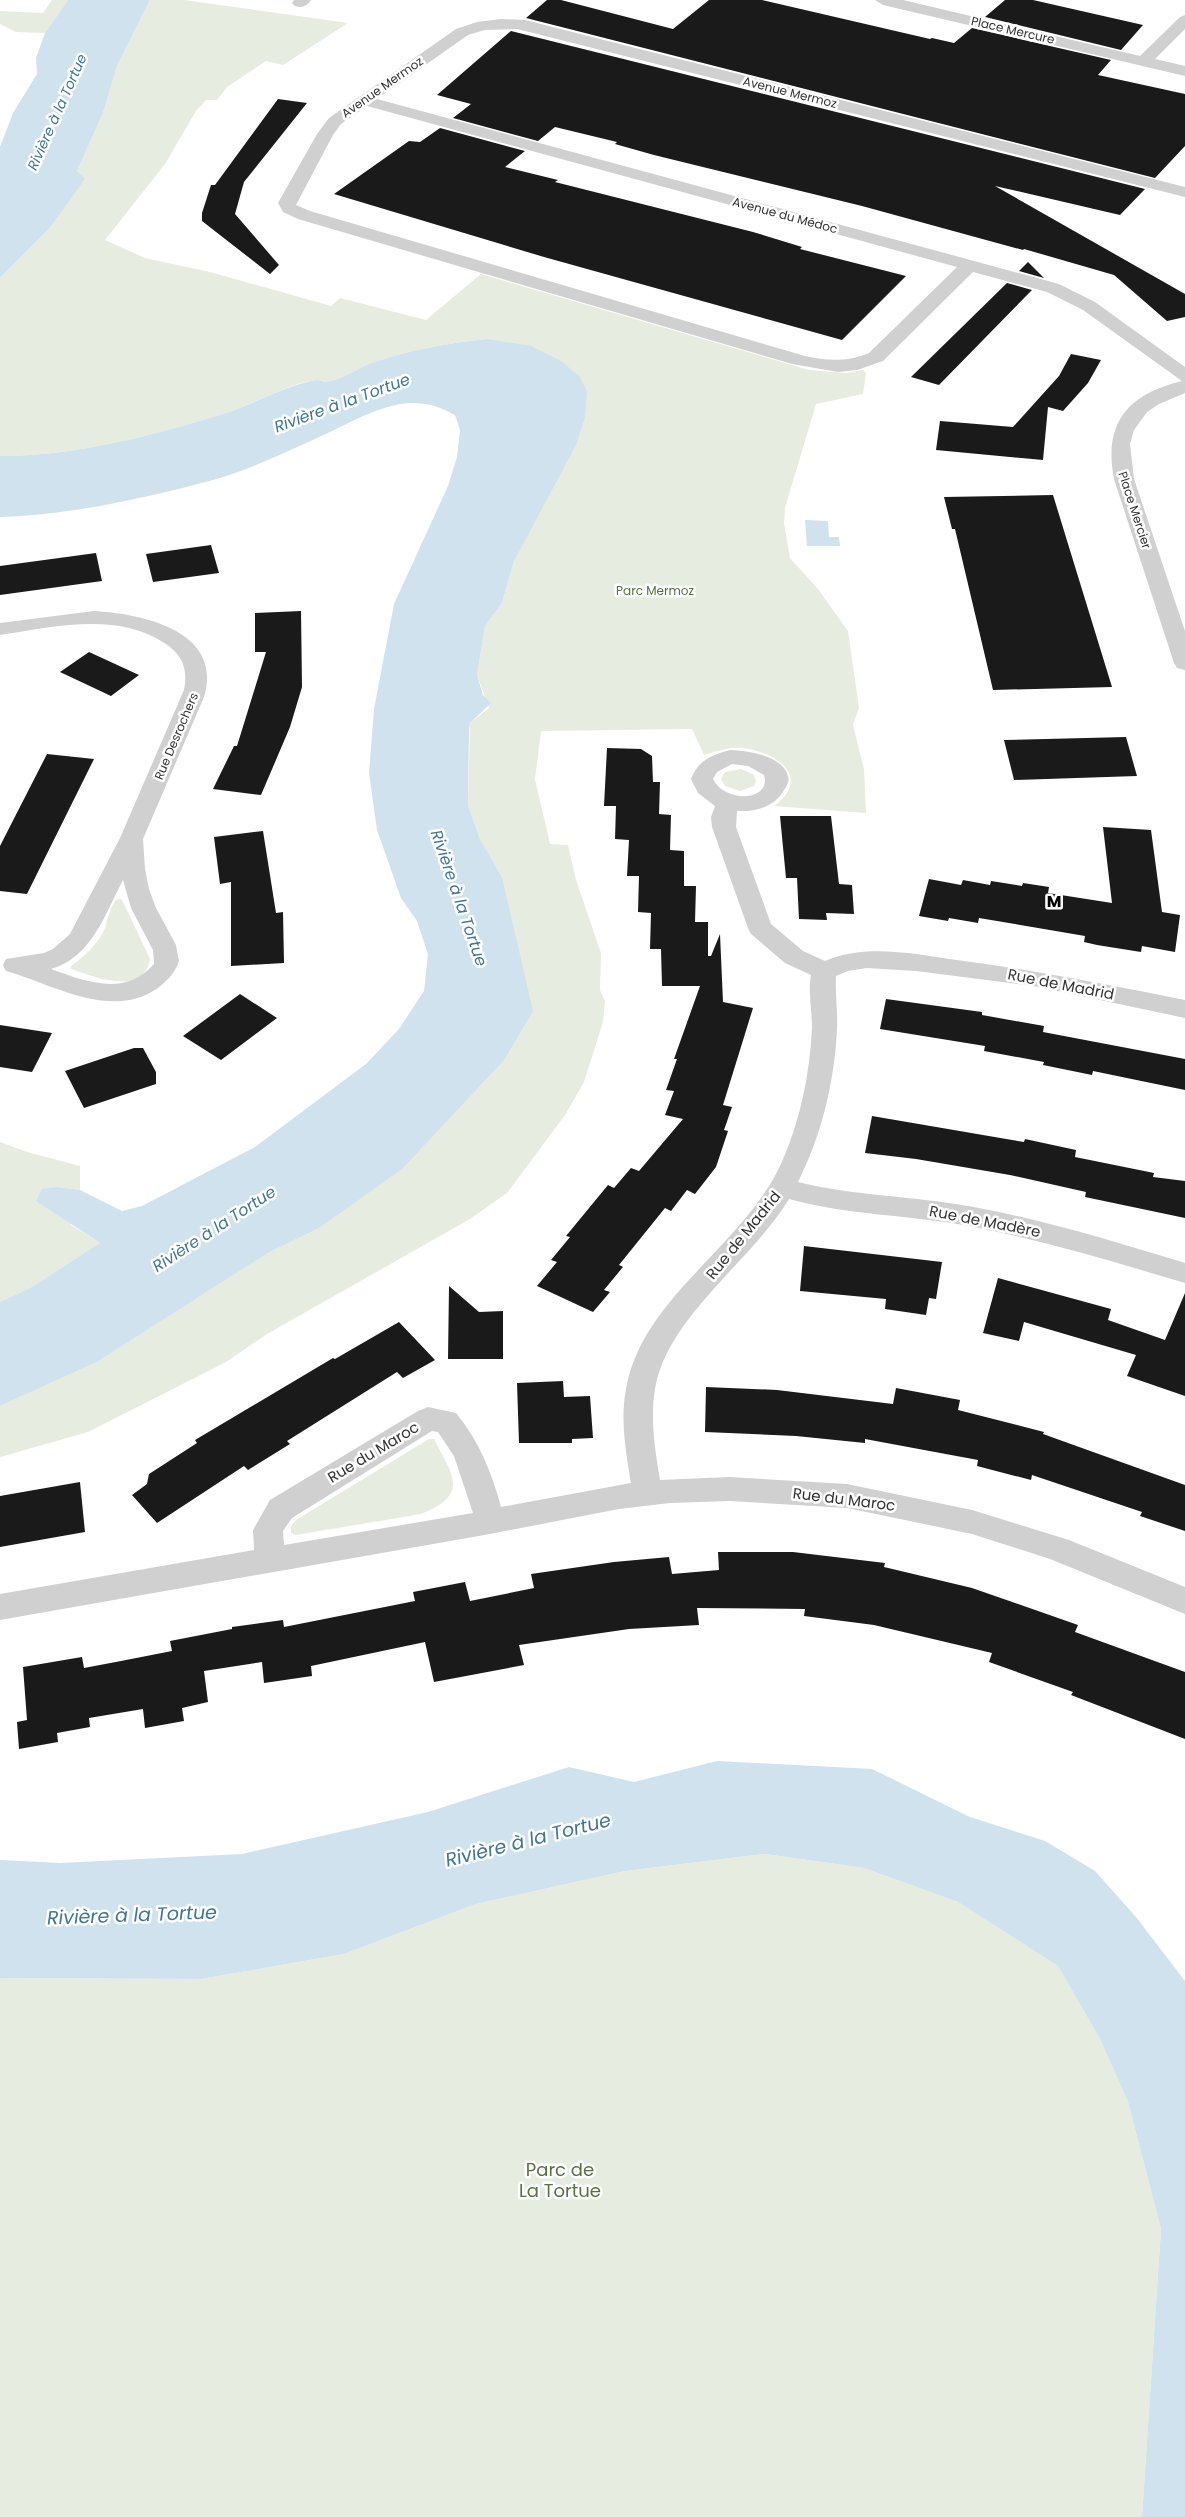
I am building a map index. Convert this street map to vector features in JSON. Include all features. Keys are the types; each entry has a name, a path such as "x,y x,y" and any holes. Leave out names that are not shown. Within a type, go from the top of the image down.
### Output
{"street":[{"name":"Place Mercure","path":"883,0 1185,70"},
{"path":"1144,61 1185,20"},
{"name":"Avenue Mermoz","path":"970,265 876,357 843,366 821,365 296,212 287,203 325,134 335,121 362,100 462,32 480,25 516,24 1185,192"},
{"name":"Avenue du Médoc","path":"362,100 970,265 1066,293 1089,306 1185,376"},
{"name":"Place Mercier","path":"1185,386 1164,395 1132,416 1123,427 1118,452 1124,478 1185,663"},
{"name":"Rue Desrochers","path":"0,629 90,618 125,620 154,627 172,636 194,658 198,672 198,684 132,838 80,939 62,955 50,962 7,963"},
{"path":"728,802 723,817 724,827 760,928 794,957 825,971"},
{"name":"Rue Desrochers","path":"7,963 106,993 123,993 139,988 154,980 165,968 167,956 147,914 132,874 132,838"},
{"name":"Rue de Madrid","path":"647,1492 638,1419 643,1376 650,1356 670,1320 732,1252 782,1187 796,1157 818,1082 825,1033 823,977 825,971 843,963 867,960 925,964 1034,978 1185,1009"},
{"name":"Rue de Madère","path":"782,1187 813,1196 940,1211 1011,1225 1185,1273"},
{"name":"Rue du Maroc","path":"270,1561 268,1530 281,1509 428,1419 446,1421 457,1436 479,1483 490,1522"},
{"name":"Rue du Maroc","path":"0,1607 490,1522 647,1492 730,1489 846,1496 931,1512 972,1522 1058,1549 1185,1601"}],"green space":[{"path":"52,0 68,0 45,33 16,32 0,24 0,11 43,13"},
{"name":"Parc Mermoz","path":"150,0 184,0 348,23 283,65 266,61 227,87 217,100 206,100 196,111 165,164 105,240 145,258 210,272 331,306 340,298 426,320 481,274 809,370 846,373 863,370 866,373 863,394 816,404 785,508 784,523 790,558 818,589 848,631 859,708 853,725 864,769 866,813 774,806 785,795 790,785 790,776 778,760 755,750 743,748 728,749 704,755 692,729 541,731 535,779 550,844 568,845 576,880 601,953 600,990 605,1001 603,1022 584,1082 565,1115 507,1193 470,1219 267,1334 226,1362 88,1432 0,1457 0,1406 97,1362 268,1253 319,1228 502,877 480,839 468,805 470,723 489,708 477,675 485,626 502,603 514,561 487,339 401,354 373,363 332,381 316,380 304,382 226,413 115,443 58,452 0,456 0,278 49,229 84,179 77,171 103,113 117,66"},
{"path":"741,769 754,775 756,782 754,786 740,791 725,786 721,779 725,772"},
{"path":"117,899 121,899 124,904 150,959 146,971 138,978 128,981 116,981 71,969 71,966 86,954 99,939"},
{"path":"0,1142 27,1152 80,1166 80,1190 58,1187 71,1225 100,1243 30,1288 0,1302"},
{"path":"429,1439 434,1439 447,1464 453,1483 452,1491 436,1507 421,1514 296,1535 291,1533 291,1526 296,1520"},
{"name":"Parc de La Tortue","path":"765,1854 864,1868 958,1902 1058,1966 1100,2039 1128,2102 1161,2229 1142,2517 0,2517 0,1978 201,1979 344,1954 476,1904 625,1871"}],"water":[{"name":"Rivière à la Tortue","path":"68,0 150,0 117,66 103,113 77,171 85,179 49,229 0,278 0,147 13,113 37,74 36,58 45,33"},
{"name":"Rivière à la Tortue","path":"487,339 531,346 561,361 580,377 587,392 585,417 576,445 514,561 502,603 485,626 477,675 483,695 491,703 470,723 469,730 468,805 480,839 502,877 533,1011 504,1060 402,1169 319,1228 268,1253 97,1362 0,1406 0,1302 30,1288 100,1243 36,1201 42,1189 58,1187 80,1190 122,1211 142,1206 255,1147 366,1064 399,1029 424,991 428,954 417,921 401,898 377,830 369,773 374,709 394,604 448,486 457,457 460,430 455,415 434,406 412,403 390,406 370,413 242,471 213,480 108,504 27,516 0,517 0,456 58,452 115,443 226,413 281,390 304,383 316,380 332,381 372,363 401,354 443,345"},
{"path":"805,520 828,521 829,537 839,537 840,546 807,546"},
{"name":"Rivière à la Tortue","path":"717,1761 872,1769 970,1817 1045,1841 1095,1871 1136,1917 1185,1981 1185,2517 1142,2517 1161,2229 1128,2102 1100,2039 1058,1966 958,1902 864,1868 765,1854 625,1871 476,1904 344,1954 201,1979 0,1978 0,1860 61,1863 242,1854 428,1812 569,1767 634,1782"}],"building":[{"path":"547,0 561,0 673,29 709,0 762,0 954,43 972,28 1111,60 1098,75 1185,94 1185,146 1155,178 526,18"},
{"path":"1005,0 1033,0 1143,25 1121,50 985,17"},
{"path":"511,31 1145,189 1120,215 995,186 1185,294 1185,317 1167,321 1114,275 1024,249 862,206 654,155 615,144 617,142 555,127 538,141 453,118 471,104 437,95"},
{"path":"278,99 307,103 244,182 235,214 279,265 270,274 202,221 202,213 211,185 215,185"},
{"path":"440,128 525,151 505,167 558,180 555,182 753,232 802,247 800,249 906,276 842,340 544,257 334,194 409,141 420,142"},
{"path":"1028,262 1044,278 1019,271"},
{"path":"1007,283 1032,290 939,385 911,377"},
{"path":"1071,354 1101,360 1088,383 1063,411 1048,407 1043,460 936,450 940,421 1013,427 1059,376"},
{"path":"1053,495 1112,687 993,690 955,529 952,529 944,497"},
{"path":"211,545 219,573 153,582 146,554"},
{"path":"96,553 102,581 0,595 0,566"},
{"path":"301,611 302,687 290,727 261,795 213,789 234,746 237,746 266,652 255,652 255,613"},
{"path":"89,652 139,675 111,696 60,672"},
{"path":"1126,737 1137,776 1014,780 1004,740"},
{"path":"607,748 641,749 652,756 653,782 660,782 659,814 671,815 670,850 684,851 684,886 696,886 695,922 708,922 708,956 711,956 720,934 723,1002 753,1008 723,1105 732,1107 724,1130 728,1131 716,1167 695,1194 687,1190 671,1211 665,1208 619,1265 623,1267 604,1290 610,1292 593,1312 537,1286 557,1262 551,1260 570,1237 566,1236 608,1185 614,1188 631,1168 639,1171 683,1119 665,1115 674,1091 666,1090 677,1059 674,1059 700,986 662,986 661,949 650,949 651,913 638,912 639,876 627,876 629,840 615,839 616,806 604,806"},
{"path":"47,754 94,759 27,894 0,891 0,846"},
{"path":"780,816 831,816 839,884 852,885 854,914 826,913 827,920 799,919 797,878 786,878"},
{"path":"1103,827 1151,830 1162,912 1180,915 1175,952 1142,946 1141,952 1097,945 1084,942 1085,936 979,918 978,923 949,918 948,921 919,916 929,879 961,885 963,880 990,885 991,881 1022,886 1023,883 1049,887 1048,893 1112,903"},
{"path":"263,831 276,913 283,912 284,963 231,966 231,882 220,884 214,837"},
{"path":"240,994 277,1018 221,1060 183,1036"},
{"path":"886,999 982,1012 982,1015 1044,1026 1043,1032 1185,1059 1185,1090 1093,1071 1092,1075 1043,1065 1044,1062 984,1051 985,1046 880,1029"},
{"path":"0,1025 52,1033 32,1072 0,1067"},
{"path":"134,1048 143,1048 156,1072 156,1084 84,1108 65,1071"},
{"path":"872,1116 1024,1142 1025,1139 1076,1150 1075,1157 1154,1173 1153,1177 1185,1181 1185,1218 1085,1197 1086,1192 1010,1175 916,1159 865,1153"},
{"path":"804,1246 942,1262 936,1299 929,1298 926,1315 885,1309 886,1299 800,1291"},
{"path":"998,1278 1111,1309 1108,1320 1165,1340 1185,1293 1185,1396 1127,1376 1136,1355 1024,1322 1019,1341 983,1333"},
{"path":"449,1286 479,1312 503,1311 503,1359 448,1359"},
{"path":"399,1322 435,1360 403,1378 397,1372 287,1441 290,1444 248,1470 244,1466 157,1523 132,1495 147,1484 149,1474 197,1443 195,1440 333,1358 335,1359"},
{"path":"563,1381 564,1397 590,1396 593,1438 572,1439 572,1443 519,1443 517,1383"},
{"path":"706,1387 777,1390 893,1404 896,1388 960,1400 958,1410 1044,1432 1043,1434 1185,1485 1185,1531 1140,1516 1142,1512 1032,1475 1031,1480 977,1466 978,1460 865,1439 865,1443 796,1436 705,1432"},
{"path":"80,1482 85,1532 0,1547 0,1496"},
{"path":"718,1552 793,1552 885,1563 884,1567 972,1588 1078,1625 1075,1632 1185,1672 1185,1739 1071,1695 1073,1692 989,1662 992,1653 874,1625 804,1616 805,1609 697,1608 699,1625 629,1629 519,1645 524,1665 434,1682 425,1642 311,1666 312,1676 264,1683 262,1662 204,1671 208,1702 182,1708 184,1721 145,1728 143,1709 89,1718 90,1727 57,1733 58,1742 19,1749 17,1722 27,1720 23,1667 82,1657 84,1668 121,1661 172,1651 170,1641 232,1629 232,1627 283,1620 284,1627 415,1601 413,1592 465,1582 470,1601 534,1588 531,1574 614,1562 669,1557 672,1574 719,1570"}],"district":[{"name":"M","path":"1054,901"}]}
